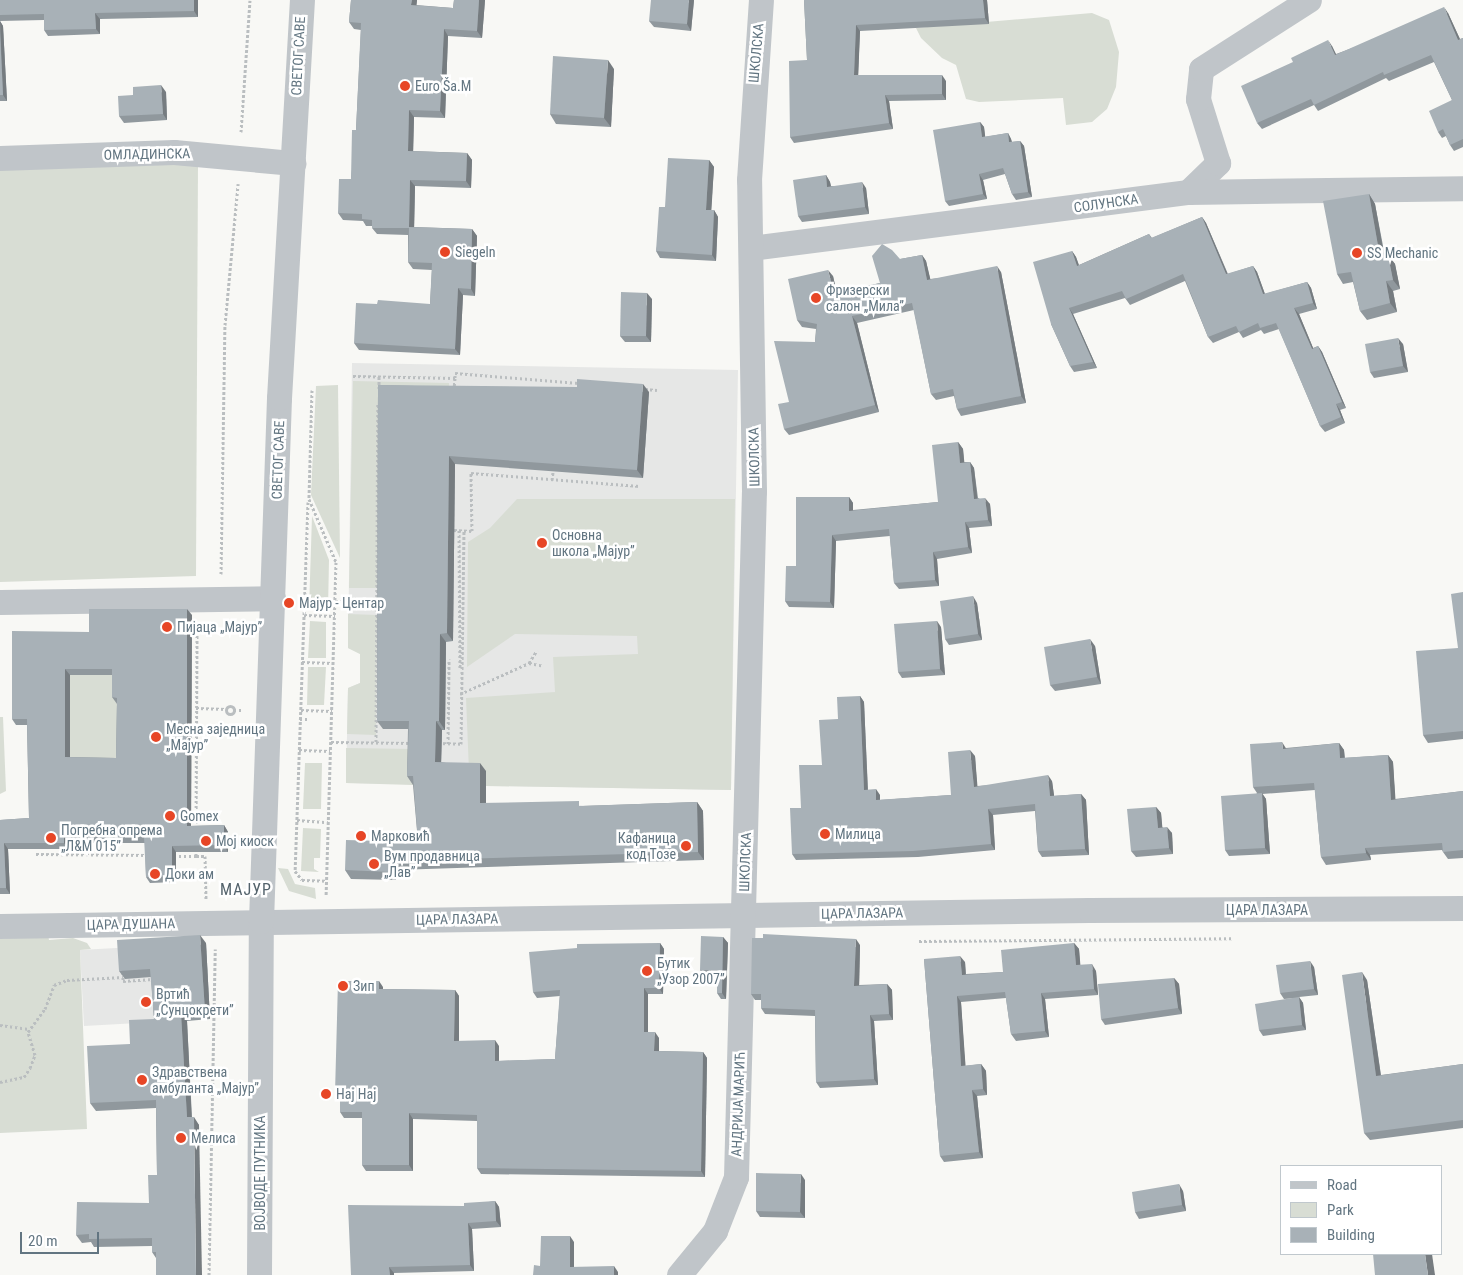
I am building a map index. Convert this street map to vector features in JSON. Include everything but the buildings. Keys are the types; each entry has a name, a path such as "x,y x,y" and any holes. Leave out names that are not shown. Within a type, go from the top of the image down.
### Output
{"street":[{"name":"СВЕТОГ САВЕ","path":"261,921 279,398 302,0"},
{"name":"ШКОЛСКА","path":"744,915 754,491 751,248 753,97 761,0"},
{"path":"1188,192 1218,163 1198,99 1201,69 1309,0"},
{"name":"ОМЛАДИНСКА","path":"0,158 174,152 293,163"},
{"name":"СОЛУНСКА","path":"751,248 1188,192 1463,188"},
{"path":"0,602 273,598"},
{"name":"ЦАРА ЛАЗАРА","path":"261,921 1463,908"},
{"name":"АНДРИЈА МАРИЋ","path":"679,1275 715,1231 736,1177 744,915"},
{"name":"ЦАРА ДУШАНА","path":"0,926 261,921"},
{"name":"ВОЈВОДЕ ПУТНИКА","path":"259,1275 261,921"}],"path":[{"path":"241,139 250,0"},
{"path":"220,599 225,325 238,174"},
{"path":"460,389 454,389 455,373 584,384"},
{"path":"353,376 454,378"},
{"path":"376,742 379,376"},
{"path":"638,388 657,390"},
{"path":"312,390 296,875 304,880 326,881"},
{"path":"552,480 553,472"},
{"path":"454,530 472,531 471,473 640,486"},
{"path":"309,499 336,562 326,921"},
{"path":"430,743 461,744 461,530"},
{"path":"335,602 383,601"},
{"path":"196,836 197,615"},
{"path":"304,616 335,616"},
{"path":"460,694 529,663 537,650"},
{"path":"448,744 447,694 449,659"},
{"path":"302,662 333,663"},
{"path":"529,663 544,666"},
{"path":"196,708 227,709"},
{"path":"301,710 332,711"},
{"path":"300,719 310,720"},
{"path":"331,742 421,743"},
{"path":"299,750 330,751"},
{"path":"297,820 328,822"},
{"path":"196,846 196,856"},
{"path":"36,854 158,855"},
{"path":"168,856 205,856 206,922"},
{"path":"209,1275 215,951"},
{"path":"122,967 123,981 162,978"},
{"path":"29,1029 45,1009 54,985 60,982 123,977"},
{"path":"0,1025 29,1029"},
{"path":"0,1082 24,1077 30,1068 35,1055 29,1029"}],"shaded area":[{"name":"Основна школа „Мајур”","path":"352,363 738,370 731,790 346,783 348,688 360,683 360,654 348,648"},
{"name":"Вртић „Сунцокрети”","path":"206,943 210,1019 84,1026 80,950"}],"green space":[{"path":"1092,13 1109,20 1119,52 1116,87 1107,109 1092,122 1066,125 1063,98 979,102 966,99 956,65 942,58 921,38 916,28"},
{"path":"198,164 196,576 0,582 0,169"},
{"path":"353,381 449,383 450,395 379,394 377,588 349,588"},
{"path":"338,385 340,558 311,495 316,386"},
{"path":"517,499 735,499 731,790 486,786 485,771 469,771 466,698 555,692 553,657 638,654 637,636 515,634 467,667 468,542 490,528"},
{"path":"312,516 329,560 328,610 309,610"},
{"path":"348,614 377,615 376,735 347,734 348,688 360,683 360,654 348,648"},
{"path":"310,621 326,622 326,658 308,658"},
{"path":"308,667 326,667 324,705 307,705"},
{"path":"70,675 116,675 116,703 121,704 121,764 70,763"},
{"path":"0,717 3,717 6,791 0,794"},
{"path":"346,748 414,749 413,785 346,783"},
{"path":"305,763 322,763 321,809 303,809"},
{"path":"303,828 321,829 320,858 314,858 314,869 319,872 301,871"},
{"path":"278,868 288,869 295,884 315,888 316,899 289,891"},
{"path":"48,934 49,940 73,938 87,943 91,949 80,950 87,1129 0,1133 0,939"}],"place":[{"name":"Euro Ša.M","path":"405,86"},
{"name":"Siegeln","path":"445,252"},
{"name":"SS Mechanic","path":"1357,253"},
{"name":"Фризерски салон „Мила”","path":"816,298"},
{"name":"Основна школа „Мајур”","path":"542,543"},
{"name":"Мајур - Центар","path":"289,603"},
{"name":"Пијаца „Мајур”","path":"167,627"},
{"name":"Месна заједница „Мајур”","path":"156,737"},
{"name":"Gomex","path":"170,816"},
{"name":"Милица","path":"825,834"},
{"name":"Марковић","path":"361,836"},
{"name":"Погребна опрема „Л&М 015”","path":"51,838"},
{"name":"Мој киоск","path":"206,841"},
{"name":"Кафаница код Тозе","path":"686,846"},
{"name":"Вум продавница „Лав”","path":"374,864"},
{"name":"Доки ам","path":"155,874"},
{"name":"Бутик „Узор 2007”","path":"647,971"},
{"name":"Зип","path":"343,986"},
{"name":"Вртић „Сунцокрети”","path":"146,1002"},
{"name":"Здравствена амбуланта „Мајур”","path":"142,1080"},
{"name":"Нај Нај","path":"326,1094"},
{"name":"Мелиса","path":"181,1138"}],"district":[{"name":"МАЈУР","path":"246,890"}]}
